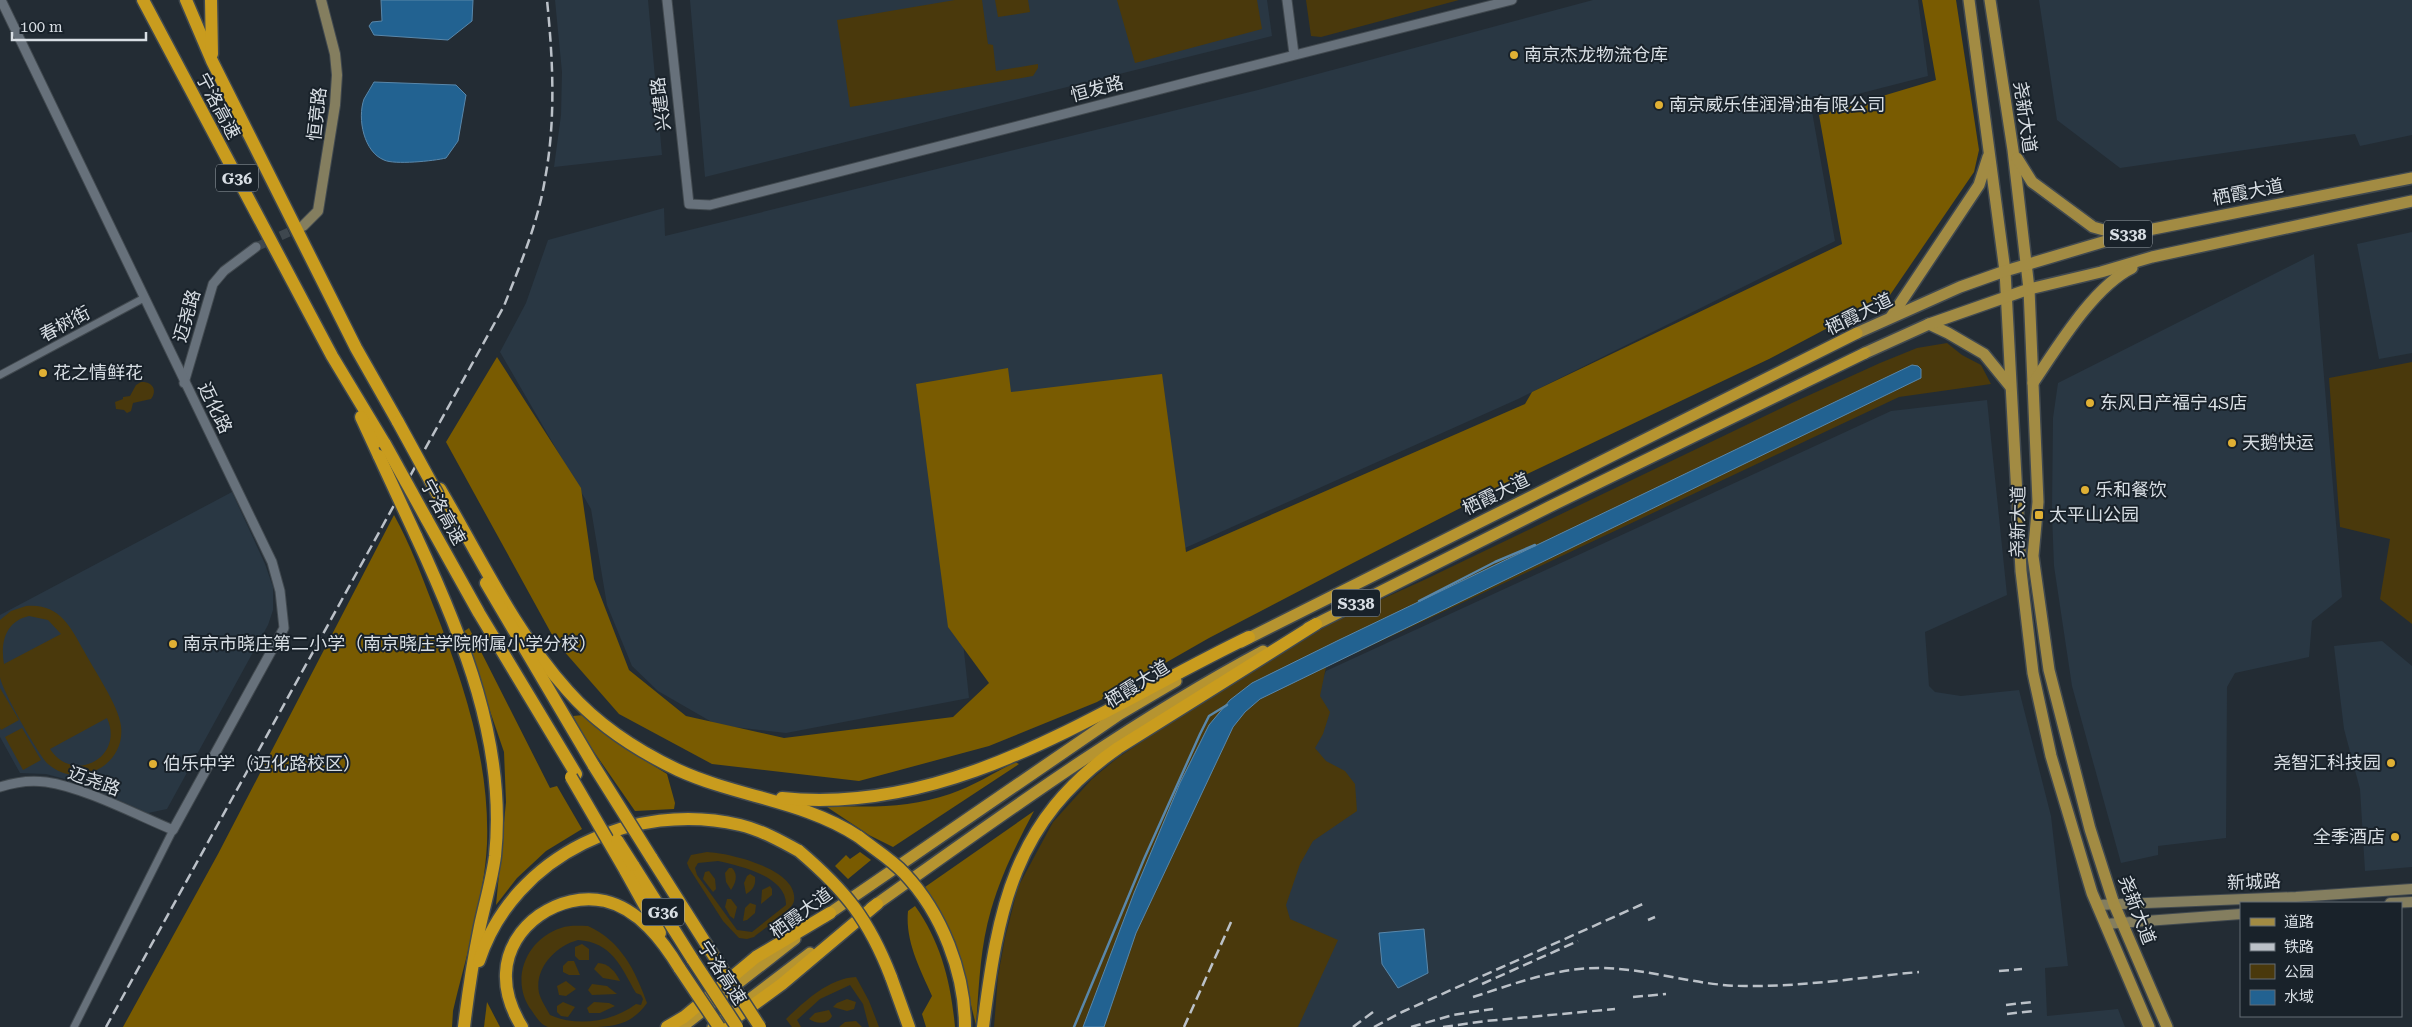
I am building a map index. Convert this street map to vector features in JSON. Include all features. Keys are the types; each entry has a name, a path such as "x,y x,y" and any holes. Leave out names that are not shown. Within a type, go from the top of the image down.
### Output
{"highway":[{"name":"宁洛高速","path":"143,0 332,356 385,444 573,776 629,868 737,1027"},
{"name":"宁洛高速","path":"186,0 212,61 356,348 399,419 502,613 594,766 760,1027"},
{"path":"211,0 212,61"},
{"name":"栖霞大道","path":"682,1027 830,913 1120,714 1249,636 1858,333"},
{"name":"栖霞大道","path":"713,1027 958,846 1212,678 1549,507 1865,353"},
{"path":"332,356 444,597 470,666 490,745 496,787 495,857 467,1000 464,1027"},
{"path":"439,492 543,660 569,692 614,732 679,770 826,819 859,837 904,872 936,918 958,978 963,1000 965,1027"},
{"path":"984,1027 997,930 1011,882 1036,833 1061,799 1101,760 1118,748 1316,624"},
{"path":"738,791 808,801 861,799 897,794 937,784 1017,754 1059,735 1186,667 1249,636"},
{"path":"467,1000 490,933 512,900 547,865 574,846 634,825 650,821 681,818 704,819 742,826 799,851 828,875 859,912 873,934 891,977 908,1027"},
{"path":"629,868 677,964"},
{"path":"522,1027 508,999 506,986 507,961 511,949 528,924 552,908 578,900 607,901 636,916 650,928 677,964 719,1027"},
{"path":"723,1027 782,984 877,904"},
{"path":"667,1027 684,1017 756,958 830,913"}],"main road":[{"name":"恒竞路","path":"303,226 318,211 329,156 336,98 337,75 335,54 321,0"},
{"name":"尧新大道","path":"1969,0 2005,271 2021,571 2033,672 2051,756 2098,905 2149,1027"},
{"name":"尧新大道","path":"1990,0 2013,150 2030,289 2038,502 2033,556 2049,670 2090,830 2114,904 2167,1027"},
{"path":"2013,150 2032,182 2093,227 2111,232 2133,233"},
{"path":"1891,317 1979,185 1989,153"},
{"name":"栖霞大道","path":"1858,333 1960,287 2005,271 2133,233 2412,178"},
{"name":"栖霞大道","path":"1865,353 1929,324 2030,289 2101,272 2152,257 2412,202"},
{"path":"2033,383 2064,337 2102,290 2122,273 2152,257"},
{"path":"1929,324 1984,354 2010,386"},
{"name":"新城路","path":"2098,905 2296,897 2412,889"},
{"name":"新城路","path":"2105,924 2240,914"}],"street":[{"name":"迈化路","path":"1,0 272,562 280,591 284,628 174,830"},
{"name":"兴建路","path":"666,0 689,204"},
{"path":"1287,0 1294,54"},
{"name":"恒发路","path":"689,204 710,205 892,160 1294,54 1512,0"},
{"name":"迈尧路","path":"184,382 213,284 224,271 256,247"},
{"name":"春树街","path":"0,375 144,298"},
{"name":"迈尧路","path":"0,787 22,781 46,782 77,790 174,830"},
{"path":"74,1027 174,830"}],"shaded area":[{"path":"555,0 648,0 662,155 554,167 561,115 562,72"},
{"path":"690,0 1267,0 1272,36 705,177"},
{"path":"1593,0 1918,0 1928,76 1811,106 1835,241 1518,399 1013,625 962,633 969,698 786,733 717,725 658,691 632,666 607,605 591,509 500,352 526,303 548,240 664,208 665,236 1258,90"},
{"path":"1922,0 1956,0 1979,150 1974,172 1890,295 1769,359 1523,476 1351,564 1209,638 1097,702 989,746 859,781 712,764 619,714 556,642 446,442 497,357 581,488 594,579 629,670 686,716 784,738 953,717 989,683 948,627 916,384 1008,368 1011,392 1162,374 1186,552 1525,404 1532,392 1842,244 1819,115 1936,80"},
{"path":"2039,0 2412,0 2412,135 2360,146 2355,134 2120,168 2057,120"},
{"path":"2412,232 2412,353 2379,359 2357,244"},
{"path":"2314,254 2342,597 2312,621 2309,657 2235,673 2227,687 2226,838 2158,846 2158,855 2121,863 2072,686 2054,566 2052,514 2053,418 2058,383"},
{"path":"1987,400 2007,595 1925,632 1929,686 1935,692 1961,696 2019,690 2051,816 2068,966 2045,968 2047,1016 2118,1009 2125,1027 1166,1027 1326,671 1891,411"},
{"path":"232,492 265,564 273,587 273,610 268,625 167,809 148,813 80,783 46,774 20,773 0,737 0,615"},
{"path":"394,515 415,559 455,663 472,722 484,782 487,813 485,865 474,928 453,1011 452,1027 123,1027 218,854"},
{"path":"469,628 550,788 557,786 582,829 546,851 517,878 496,905 506,802 504,752 463,632"},
{"name":"尧智汇科技园","path":"2382,641 2412,666 2412,867 2365,871 2360,789 2344,729 2334,646"},
{"path":"584,715 617,743 667,774 675,803 674,809 635,811 583,736 573,716"},
{"path":"1015,762 1019,764 893,847 869,835 824,805 887,806 935,799 967,787"},
{"path":"1034,811 1010,859 987,924 982,953 976,1025 955,941 925,887"},
{"path":"860,852 871,860 848,879 835,866 846,855 850,859"},
{"path":"915,906 932,934 943,964 951,995 955,1027 926,1027 922,1014 932,996 911,944 908,911"},
{"path":"487,1002 500,1027 484,1027"}],"green space":[{"path":"955,0 982,0 988,44 993,45 996,71 1038,64 1038,68 1033,76 850,107 837,20"},
{"path":"995,0 1028,0 1030,12 998,17"},
{"path":"1117,0 1257,0 1262,29 1135,63"},
{"path":"1306,0 1459,0 1321,37 1311,36"},
{"path":"1947,343 1962,355 1981,365 1991,384 1899,397 1326,667 1320,696 1330,712 1323,734 1315,748 1326,761 1345,771 1355,784 1357,811 1313,841 1300,864 1286,905 1290,919 1338,940 1298,1027 994,1027 998,976 1005,938 1018,887 1053,822 1092,779 1116,759 1165,726 1336,620 1880,363 1917,348"},
{"path":"2412,362 2412,624 2380,599 2390,539 2340,527 2329,378"},
{"path":"141,382 148,383 153,387 154,392 151,399 133,403 131,411 127,413 124,410 116,409 115,402 123,399 123,397 130,396 136,385"},
{"path":"26,606 37,606 55,612 74,633 106,688 119,718 121,726 120,740 116,752 108,762 97,770 85,774 72,775 48,764 21,722 0,677 0,620 11,611","holes":["29,616 48,620 61,634 4,664 3,648 6,634 15,623","107,718 111,732 109,744 103,754 94,762 83,765 71,765 60,760 50,749"]},
{"path":"0,688 19,720 1,730 0,728"},
{"path":"22,728 41,760 23,770 5,737"},
{"path":"707,852 717,853 761,865 786,880 793,890 794,901 783,915 754,937 747,939 739,938 723,921 689,868 687,863 691,855","holes":["718,861 749,869 771,880 784,895 786,905 752,932 737,930 697,875 695,868 698,863"]},
{"path":"729,868 732,868 736,876 731,890 726,882 725,873"},
{"path":"709,871 715,879 716,889 713,892 703,879 705,872"},
{"path":"750,874 755,877 755,882 752,889 746,894 744,883"},
{"path":"770,886 772,895 761,904 762,890"},
{"path":"727,899 731,899 737,907 734,919 725,907"},
{"path":"750,903 756,905 755,913 743,921 745,908"},
{"path":"588,926 600,932 618,948 632,968 647,1003 635,1016 615,1025 600,1027 548,1027 539,1020 525,999 522,987 522,974 525,962 530,951 538,941 549,933 564,927","holes":["578,940 599,945 607,951 620,965 636,993 641,995 643,999 641,1005 636,1004 616,1015 594,1021 571,1021 550,1015 539,993 538,984 543,967 548,959 562,947"]},
{"path":"582,944 589,949 589,960 579,960 575,956 575,947"},
{"path":"568,961 574,961 580,975 569,975 563,972 563,966"},
{"path":"598,963 602,963 611,969 620,981 603,978 594,969"},
{"path":"856,977 869,1001 879,1027 869,1027 863,1004 850,985 820,999 797,1020 801,1027 792,1027 786,1019 827,986 846,978"},
{"path":"566,981 576,989 566,996 559,995 557,986"},
{"path":"592,984 607,986 617,994 592,995 588,990"},
{"path":"847,999 856,1002 854,1009 847,1011 833,1007 837,1003"},
{"path":"563,1002 575,1007 568,1017 561,1016 557,1012 557,1006"},
{"path":"594,1002 609,1003 615,1006 600,1013 589,1013 587,1008"},
{"path":"829,1010 832,1016 828,1021 818,1023 809,1019 815,1013"},
{"path":"856,1021 862,1027 839,1027 845,1022"}],"water":[{"path":"381,0 473,0 472,21 448,40 374,35 369,26 372,22 382,21"},
{"path":"374,82 456,85 466,95 458,141 446,158 396,162 384,160 371,150 364,134 361,116 364,99"},
{"path":"1912,365 1918,366 1921,369 1921,378 1260,699 1245,712 1233,727 1136,933 1104,1027 1083,1027 1134,893 1180,783 1209,725 1230,700 1252,683 1339,640"},
{"path":"1424,929 1428,973 1398,988 1382,964 1379,933"}],"waterway":[{"path":"1419,601 1495,562 1535,545"},
{"path":"1074,1027 1144,859 1200,734 1209,716 1227,705"}],"tunnel":[{"path":"256,247 302,226"}],"railway":[{"path":"106,1027 504,306 533,228 542,195 548,157 551,135 552,90 547,0"},
{"path":"1374,1027 1402,1012 1645,903"},
{"path":"1648,920 1655,917"},
{"path":"1184,1027 1232,920"},
{"path":"1482,984 1578,941"},
{"path":"1473,997 1551,974 1599,968 1636,971 1708,983 1745,986 1810,983 1919,972"},
{"path":"1999,971 2022,969"},
{"path":"1633,997 1666,994"},
{"path":"2006,1005 2032,1002"},
{"path":"1353,1027 1377,1009"},
{"path":"1411,1027 1453,1015 1493,1009"},
{"path":"1443,1027 1615,1009"},
{"path":"2007,1014 2033,1011"}],"place":[{"name":"南京杰龙物流仓库","path":"1514,55"},
{"name":"南京威乐佳润滑油有限公司","path":"1659,105"},
{"name":"花之情鲜花","path":"43,373"},
{"name":"东风日产福宁4S店","path":"2090,403"},
{"name":"天鹅快运","path":"2232,443"},
{"name":"乐和餐饮","path":"2085,490"},
{"name":"太平山公园","path":"2039,515"},
{"name":"南京市晓庄第二小学（南京晓庄学院附属小学分校）","path":"173,644"},
{"name":"尧智汇科技园","path":"2391,763"},
{"name":"伯乐中学（迈化路校区）","path":"153,764"},
{"name":"全季酒店","path":"2395,837"}]}
